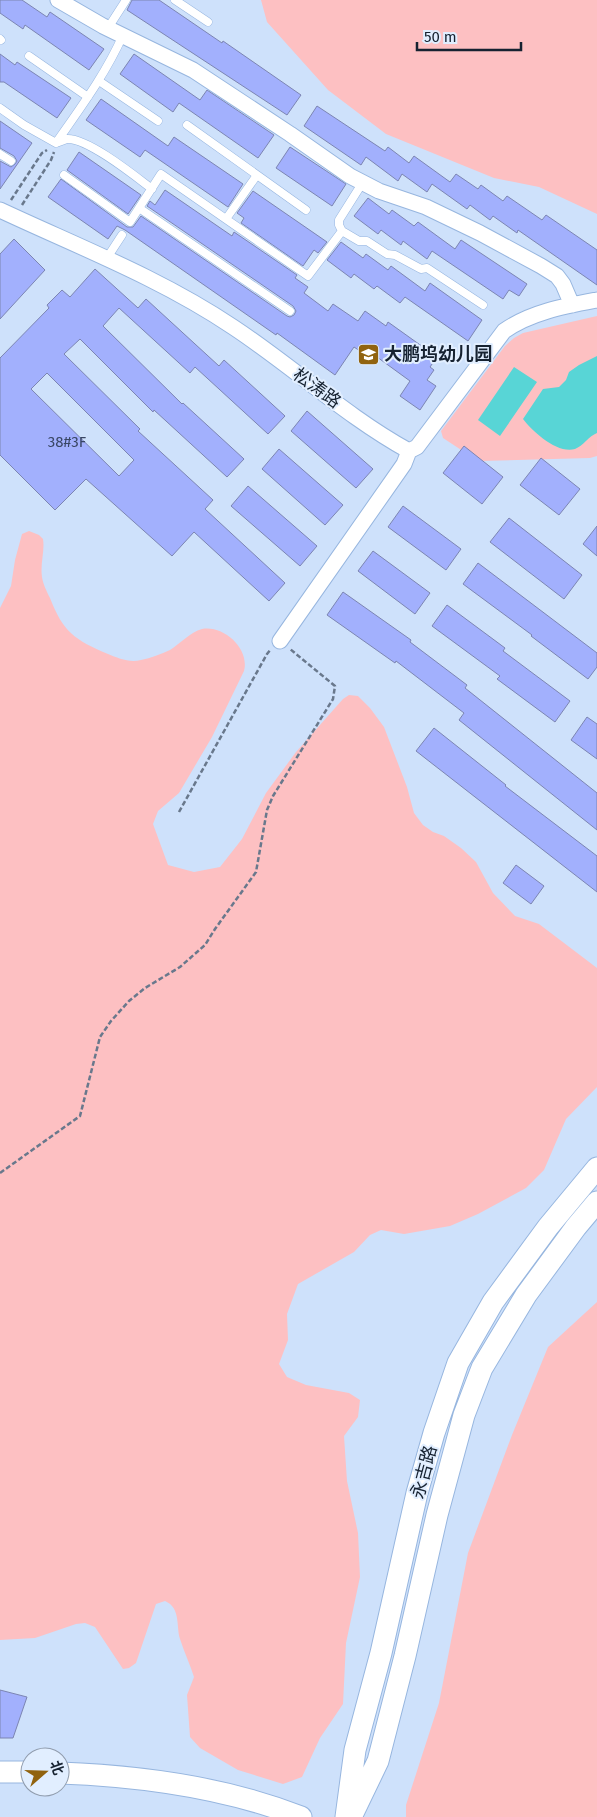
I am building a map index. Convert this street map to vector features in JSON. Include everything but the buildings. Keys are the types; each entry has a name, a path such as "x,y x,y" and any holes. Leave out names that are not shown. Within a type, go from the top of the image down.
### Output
{"main road":[{"name":"永吉路","path":"346,1817 355,1750 381,1652 417,1493 434,1433 458,1364 493,1302 548,1227 597,1168"},
{"name":"永吉路","path":"351,1817 378,1761 456,1442 482,1368 526,1295 576,1227 597,1202"},
{"path":"0,1772 20,1772"},
{"path":"70,1774 146,1780 222,1792 267,1804 301,1817"}],"street":[{"path":"58,0 108,28 193,70 379,191 426,207 480,233 541,266 557,276 563,284 572,305"},
{"name":"松涛路","path":"6,212 179,293 233,327 367,424 409,451"},
{"path":"280,641 404,464 409,451 416,447 504,331 534,315 597,300"}],"lane":[{"path":"108,28 126,0"},
{"path":"175,0 208,22"},
{"path":"56,143 99,81 123,35"},
{"path":"28,56 88,97"},
{"path":"99,81 158,121"},
{"path":"0,108 24,125 56,143 67,139 86,144 126,169 152,189"},
{"path":"187,125 306,210"},
{"path":"0,154 11,161"},
{"path":"64,175 130,222 161,174 308,276 342,231"},
{"path":"226,219 257,175"},
{"path":"363,182 339,220 342,231 360,241 367,241 387,254 395,255 421,269 427,268 483,305"},
{"path":"140,208 290,311"},
{"path":"106,258 122,234"}],"path":[{"path":"6,212 42,153 56,143"},
{"path":"6,212 51,160 56,143"},
{"path":"0,1173 80,1116 100,1038 111,1021 129,1000 180,967 205,945 256,872 267,810 333,699 335,686 280,641 267,654 180,812"}],"shaded area":[{"path":"261,0 597,0 597,214 539,187 494,178 386,134 328,90 267,22"},
{"path":"597,316 597,456 590,458 478,461 443,438 441,431 505,346 514,338 523,333"},
{"path":"597,356 597,433 575,449 568,450 553,445 539,436 523,419 543,389 559,387 566,380 569,372"},
{"path":"514,367 537,382 500,436 478,420"},
{"path":"29,531 43,539 42,577 55,610 65,627 87,644 108,654 137,661 170,650 189,635 202,629 210,629 227,635 239,647 243,655 244,671 212,737 179,793 158,811 153,824 168,865 194,872 220,867 242,839 266,793 296,752 343,699 349,695 358,696 384,727 407,787 414,813 423,825 433,832 444,836 476,862 493,893 515,916 539,924 597,968 597,1087 566,1119 544,1170 526,1188 478,1214 450,1226 404,1234 381,1230 370,1235 354,1252 298,1284 287,1314 288,1340 279,1364 287,1377 306,1385 349,1393 360,1400 358,1417 344,1436 347,1481 358,1533 360,1577 346,1643 343,1704 320,1738 302,1777 283,1784 238,1770 200,1748 190,1737 187,1695 194,1677 180,1639 176,1613 174,1608 165,1601 156,1604 136,1663 129,1668 123,1669 95,1627 85,1623 76,1624 35,1638 0,1640 0,608 11,586 22,534"},
{"path":"597,1302 597,1817 406,1817 406,1805 439,1703 468,1553 512,1435 548,1347"}],"place":[{"name":"大鹏坞幼儿园","path":"368,354"}]}
